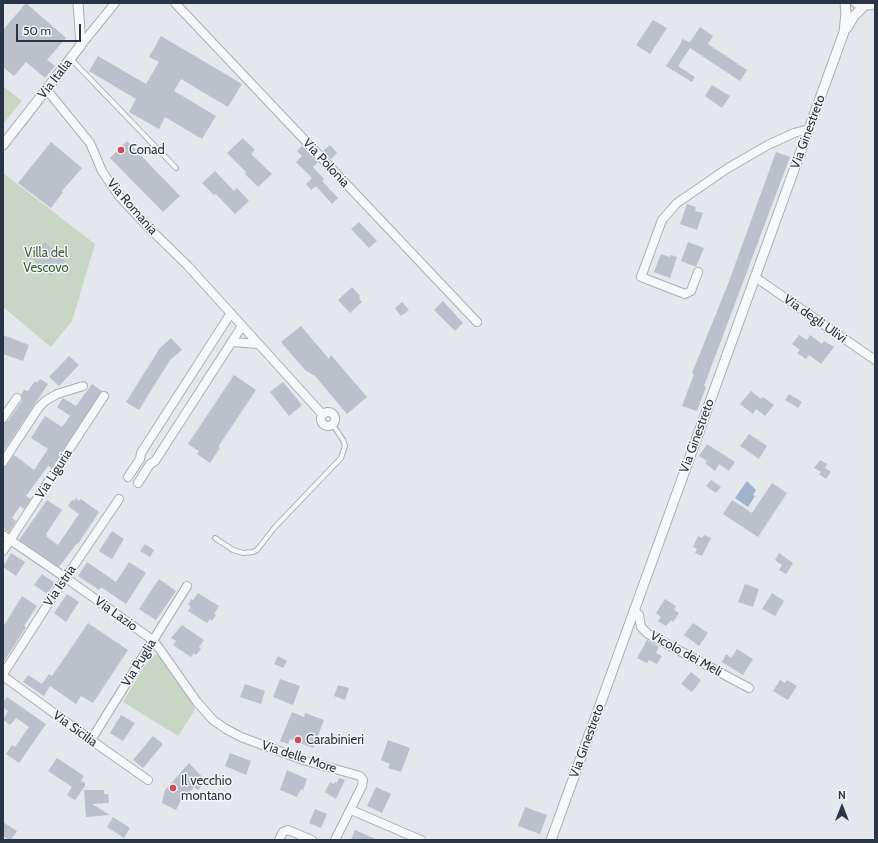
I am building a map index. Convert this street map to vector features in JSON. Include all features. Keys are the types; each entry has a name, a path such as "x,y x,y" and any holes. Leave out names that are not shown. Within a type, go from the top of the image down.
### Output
{"street":[{"name":"Via Italia","path":"3,145 81,45 78,3"},
{"path":"81,45 115,3"},
{"name":"Via Polonia","path":"175,3 477,322"},
{"name":"Via Ginestreto","path":"844,3 846,13 844,32"},
{"path":"860,4 875,5"},
{"name":"Via Ginestreto","path":"551,840 844,32 854,16 862,8 860,4"},
{"name":"Via Romania","path":"47,90 90,143 109,184 119,196 188,266 322,415 329,412 333,415 335,419 333,425"},
{"path":"698,272 691,290 685,294 642,277 662,220 678,203 733,165 768,145 794,133 809,129"},
{"name":"Via degli Ulivi","path":"755,277 875,360"},
{"path":"128,476 140,459 141,453 231,314"},
{"path":"138,483 150,464 155,460 242,326"},
{"path":"232,342 258,344"},
{"path":"3,462 39,407 45,401 57,394 83,386"},
{"name":"Via Liguria","path":"3,551 104,396"},
{"path":"3,418 17,398"},
{"name":"Via Istria","path":"3,675 119,499"},
{"name":"Via Lazio","path":"3,535 154,641 193,697 207,714"},
{"name":"Via Puglia","path":"91,740 187,586"},
{"name":"Vicolo dei Meli","path":"634,610 639,615 641,627 648,634 749,688"},
{"name":"Via Sicilia","path":"3,675 148,780"},
{"name":"Via delle More","path":"207,714 226,729 241,737 312,763 360,776 363,780 363,784 335,840"},
{"path":"351,810 421,840"},
{"path":"279,840 283,832 288,830 312,840"}],"lane":[{"path":"71,59 176,168"},
{"path":"215,538 233,550 243,553 257,550 275,527 341,458 345,446 343,440 333,425"}],"green space":[{"path":"3,86 22,101 3,124"},
{"name":"Villa del Vescovo","path":"3,173 95,244 72,321 51,347 3,307"},
{"path":"154,655 159,655 191,700 195,710 178,736 123,702 143,668"}],"water":[{"path":"747,481 756,490 753,495 755,496 748,507 735,498"}],"building":[{"path":"26,3 66,38 47,60 55,66 45,78 26,62 14,76 3,67 3,30"},
{"path":"653,20 667,28 650,54 636,45"},
{"path":"700,27 713,36 708,44 747,70 740,81 690,48 678,66 695,77 692,82 666,66 682,39 690,42"},
{"path":"161,36 242,84 228,107 181,79 174,91 216,116 202,139 165,117 159,129 129,112 136,99 89,71 98,56 146,84 159,62 149,57"},
{"path":"712,85 730,96 722,108 705,96"},
{"path":"243,138 255,150 251,154 272,174 258,187 245,174 246,172 227,153"},
{"path":"127,141 180,196 163,212 110,158"},
{"path":"51,142 82,168 62,191 63,192 51,208 18,183"},
{"path":"330,145 337,153 331,159 323,151"},
{"path":"302,146 318,162 313,167 324,179 322,181 338,198 332,204 316,186 311,190 306,184 312,178 296,162 302,156 297,151"},
{"path":"776,152 790,157 704,386 706,387 697,411 682,406 694,374 692,373 728,284"},
{"path":"215,171 234,191 237,188 249,201 235,214 216,194 214,195 202,183"},
{"path":"687,204 696,207 695,211 703,213 697,230 680,224"},
{"path":"359,222 377,241 369,248 351,229"},
{"path":"45,242 65,261 51,276 31,257"},
{"path":"688,242 704,248 696,267 681,261"},
{"path":"661,254 670,257 671,255 677,257 670,278 654,272"},
{"path":"352,287 360,296 359,298 362,302 350,313 338,300"},
{"path":"443,301 463,323 455,331 434,310"},
{"path":"402,302 409,310 401,316 395,308"},
{"path":"301,326 329,359 331,355 367,397 347,414 315,376 305,370 281,342"},
{"path":"3,335 29,345 23,361 3,354"},
{"path":"799,335 807,340 810,335 822,344 824,341 834,347 821,364 809,355 806,359 797,353 800,350 792,344"},
{"path":"171,338 182,350 170,360 139,410 126,402 160,348"},
{"path":"69,356 79,365 59,386 49,377"},
{"path":"234,375 256,390 218,447 220,448 210,463 197,454 199,451 188,444"},
{"path":"40,379 48,384 3,452 3,423 8,421 22,401 21,395 24,390 28,391 35,381 37,383"},
{"path":"283,382 302,405 289,416 270,392"},
{"path":"92,384 102,391 51,468 48,466 26,496 31,499 24,509 20,506 12,518 16,521 9,532 3,528 3,467 7,465 14,455 34,470 48,449 31,438 45,416 62,427 70,416 57,407 63,398 76,406"},
{"path":"751,391 761,399 763,397 774,405 765,416 756,409 753,414 740,404"},
{"path":"789,394 802,402 798,408 785,400"},
{"path":"749,434 767,446 759,459 740,446"},
{"path":"707,444 735,462 729,471 719,464 715,471 705,463 707,461 699,456"},
{"path":"820,460 827,464 825,468 831,472 826,479 819,474 821,472 814,468"},
{"path":"711,480 721,487 716,493 706,486"},
{"path":"772,483 787,493 758,537 723,514 732,500 752,513"},
{"path":"76,498 79,501 81,499 99,512 78,544 77,543 59,567 19,540 47,500 62,510 46,534 48,535 46,536 58,545 79,514 68,506 72,500 74,501"},
{"path":"112,531 124,539 112,559 99,551"},
{"path":"704,535 711,538 702,556 695,553 697,549 693,547 698,536 702,538"},
{"path":"145,544 154,550 150,557 140,551"},
{"path":"11,553 25,562 16,576 3,567"},
{"path":"779,553 793,563 786,574 779,570 782,565 775,560"},
{"path":"87,562 116,582 129,562 146,573 126,604 101,587 99,590 78,576"},
{"path":"42,574 55,583 47,594 34,585"},
{"path":"159,579 176,591 156,620 139,609"},
{"path":"745,584 759,589 753,607 738,602"},
{"path":"198,593 219,606 212,621 210,619 207,623 188,611 191,606 188,605 191,599 193,600"},
{"path":"772,593 784,601 775,616 762,609"},
{"path":"67,594 79,602 66,622 54,613"},
{"path":"22,596 37,606 24,626 26,627 3,663 3,627"},
{"path":"665,599 676,606 674,610 679,613 673,622 671,620 666,626 658,621 661,617 656,613"},
{"path":"88,623 128,650 93,703 81,696 76,704 50,686 44,696 23,682 28,675 42,684 49,674 52,676"},
{"path":"693,623 708,633 699,646 684,635"},
{"path":"182,625 204,640 199,647 201,649 196,655 194,653 191,657 173,645 176,641 171,638"},
{"path":"647,640 659,647 656,653 662,656 657,664 649,660 647,663 637,658"},
{"path":"737,649 753,659 743,675 722,662 726,654 731,658"},
{"path":"278,656 287,661 283,668 274,664"},
{"path":"691,672 701,680 692,692 681,684"},
{"path":"280,679 300,686 293,705 273,697"},
{"path":"780,680 785,683 787,680 797,686 788,700 773,691"},
{"path":"245,684 265,691 261,704 240,697"},
{"path":"338,685 349,688 345,700 334,696"},
{"path":"7,697 46,724 19,763 6,754 12,745 15,747 29,727 16,718 10,725 3,720 8,711 3,707 3,703"},
{"path":"292,712 304,717 305,713 324,720 313,748 290,739 288,744 280,741"},
{"path":"121,715 135,723 123,741 110,733"},
{"path":"153,736 163,744 143,768 133,760"},
{"path":"388,740 410,748 401,772 388,768 390,764 381,760"},
{"path":"230,753 251,761 246,775 225,766"},
{"path":"57,758 84,776 81,781 85,783 85,786 75,800 67,795 72,787 48,771"},
{"path":"189,763 206,781 198,790 194,787 180,802 176,810 162,803 165,790"},
{"path":"287,770 307,779 303,790 301,789 297,797 280,790"},
{"path":"339,778 345,780 336,799 325,792 330,782 334,784 335,782 337,783"},
{"path":"376,787 391,794 382,813 367,806"},
{"path":"84,790 104,790 104,794 108,794 109,803 92,804 110,815 86,817"},
{"path":"525,807 547,815 540,834 518,826"},
{"path":"315,809 327,814 321,828 309,823"},
{"path":"113,817 130,828 124,838 107,827"},
{"path":"3,822 17,831 11,840 8,840 3,836"},
{"path":"355,830 378,840 351,840"}],"place":[{"name":"Conad","path":"121,150"},
{"name":"Carabinieri","path":"298,740"},
{"name":"Il vecchio montano","path":"173,788"}]}
